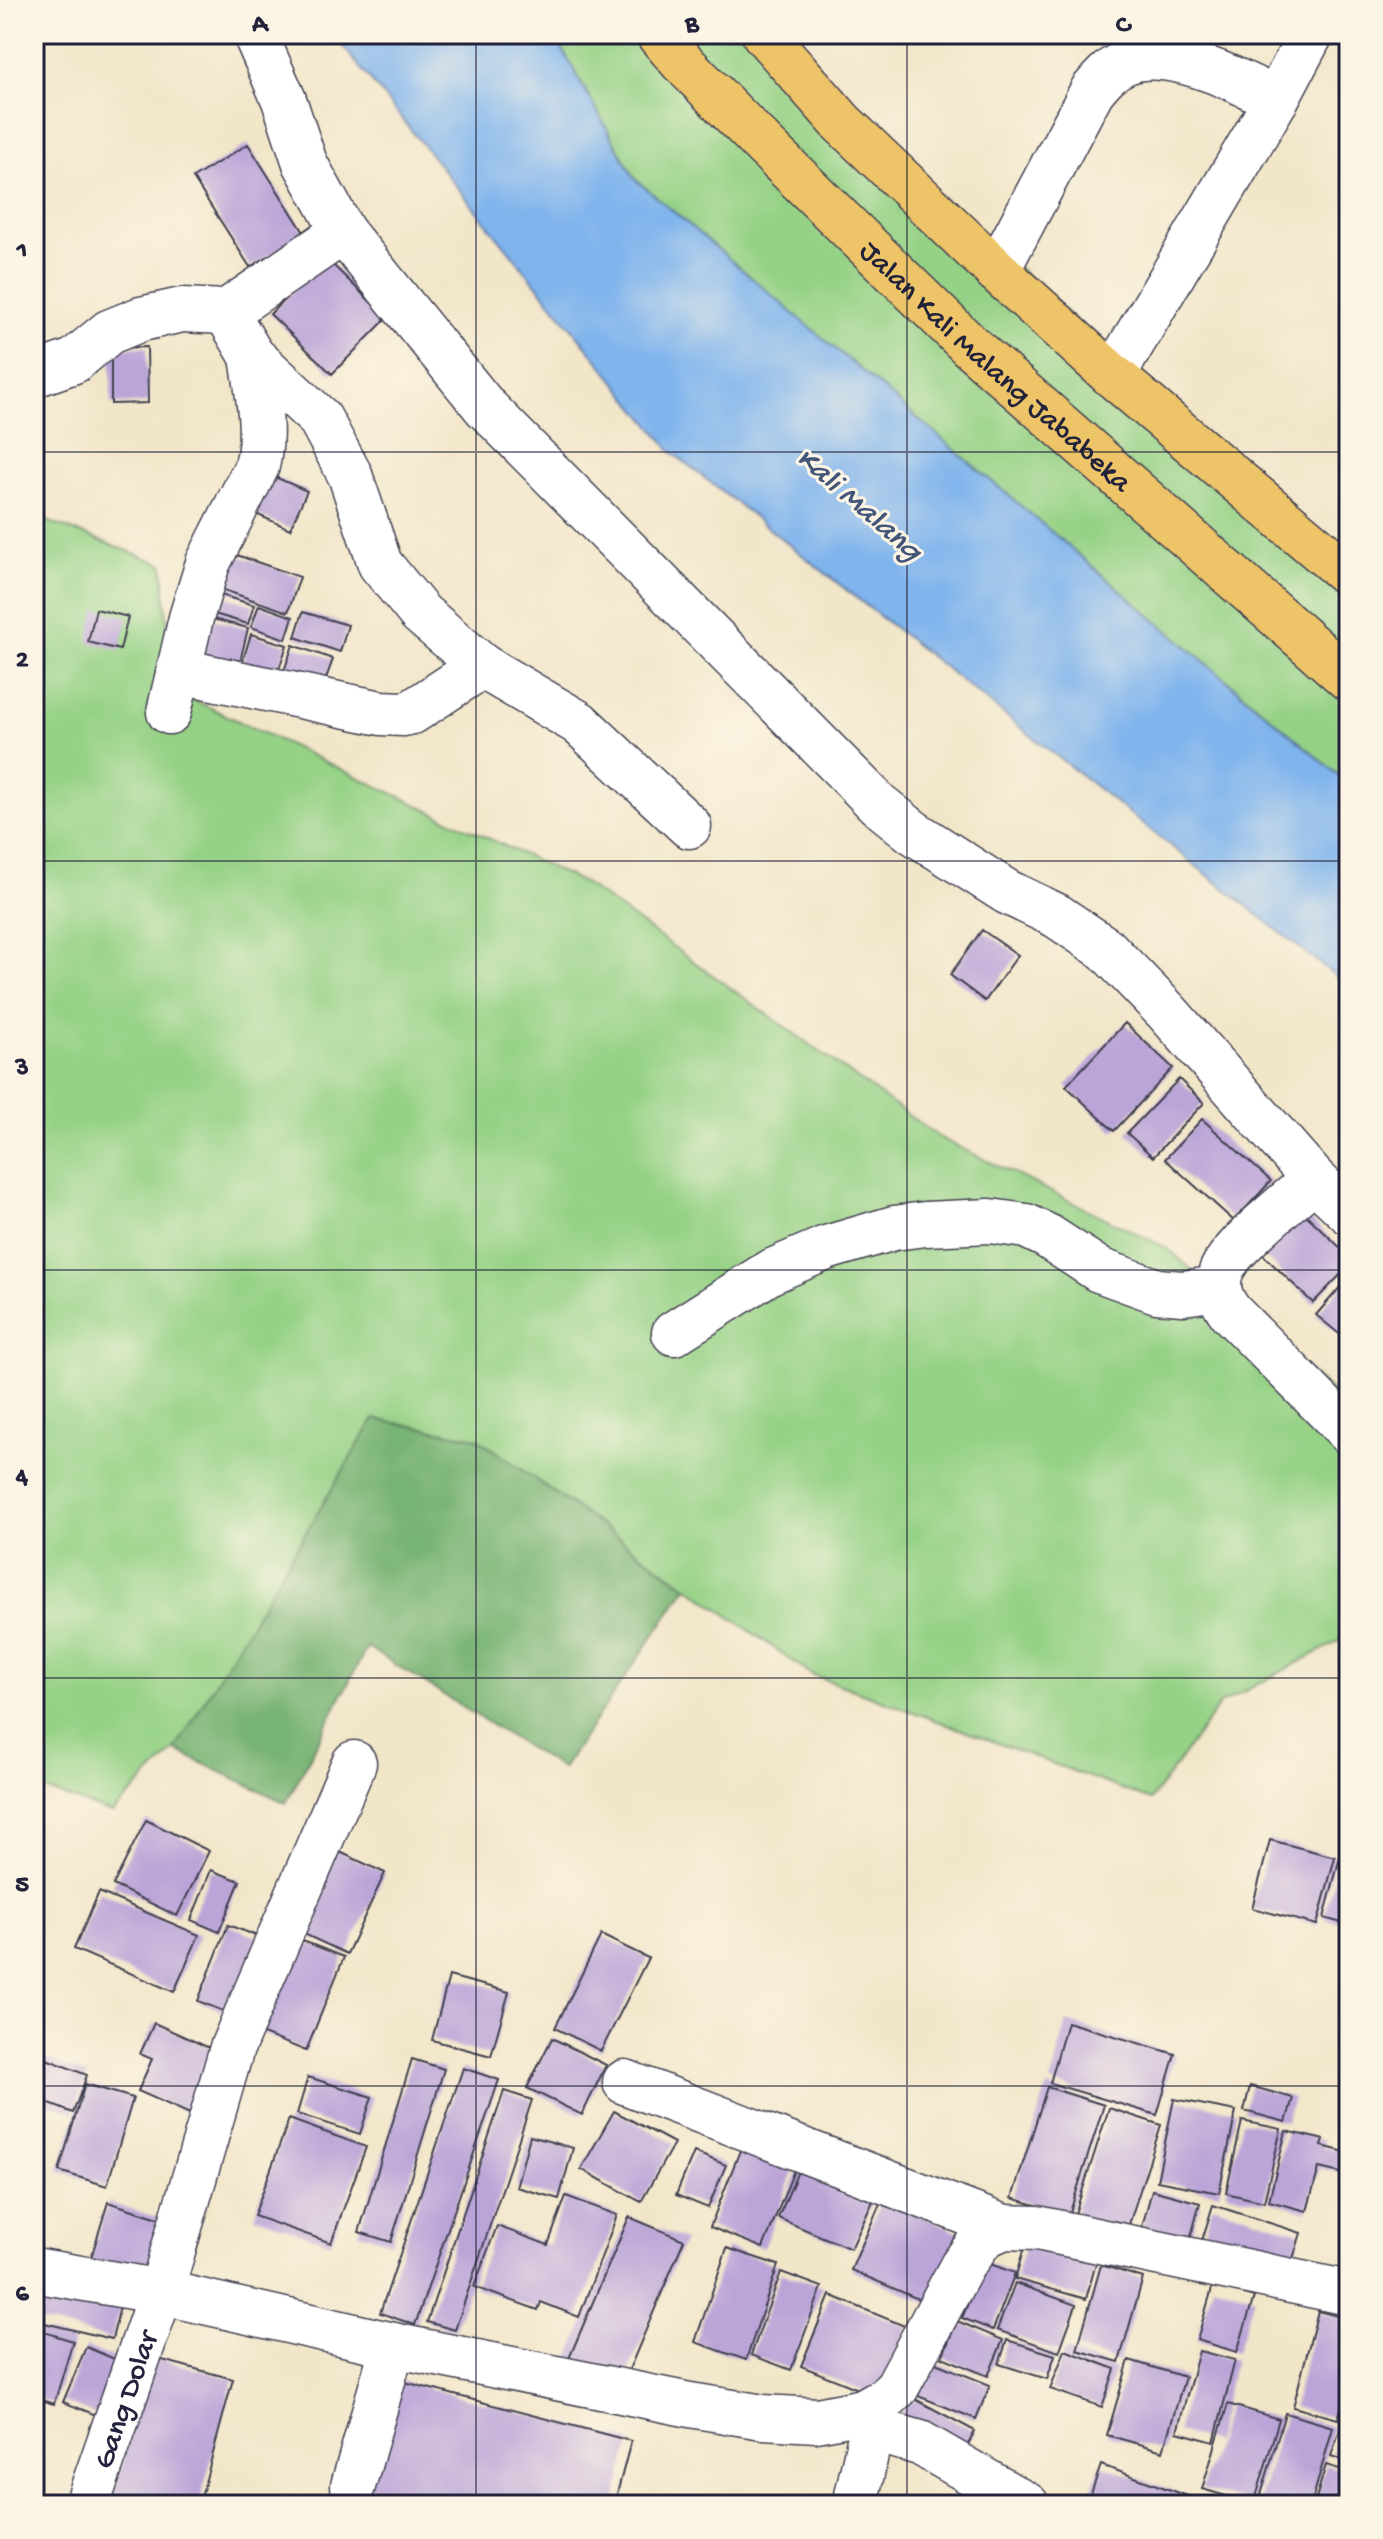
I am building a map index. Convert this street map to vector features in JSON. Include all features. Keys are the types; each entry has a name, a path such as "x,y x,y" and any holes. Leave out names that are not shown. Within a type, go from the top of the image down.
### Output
{"main road":[{"name":"Jalan Kali Malang Jababeka","path":"658,34 762,143 969,345 1349,679"},
{"path":"764,34 842,123 997,271 1113,376 1349,575"}],"street":[{"path":"255,34 280,88 305,163 343,232 485,407 878,804 913,832 1007,892 1057,916 1106,949 1167,1012 1314,1179 1349,1212"},
{"path":"1113,376 1276,100 1311,34"},
{"path":"997,271 1092,91 1123,63 1152,57 1189,64 1240,81 1276,100"},
{"path":"34,375 74,361 109,332 141,319 182,310 226,312 343,232"},
{"path":"226,312 252,356 320,419 350,475 384,571 420,613 482,666 572,718 689,826"},
{"path":"169,712 191,618 208,563 257,466 260,416 252,356"},
{"path":"180,671 381,713 403,714 412,712 482,666"},
{"path":"1314,1179 1256,1230 1222,1269 1220,1297 1231,1313 1349,1432"},
{"path":"674,1333 770,1272 862,1236 925,1224 990,1221 1026,1226 1099,1270 1157,1291 1183,1293 1219,1288"},
{"name":"Gang Dolar","path":"87,2505 161,2292 232,2048 354,1763"},
{"path":"625,2082 1004,2227 1037,2228 1349,2293"},
{"path":"855,2505 874,2416 897,2387 962,2266 986,2235 1004,2227"},
{"path":"34,2270 161,2292 393,2345 690,2405 763,2417 817,2420 849,2415 874,2416 1027,2505"},
{"path":"353,2486 393,2345"}],"green space":[{"path":"554,34 764,34 1349,572 1349,784 635,179"},
{"path":"34,516 163,564 172,690 584,883 940,1138 1167,1248 1349,1406 1349,1636 1220,1704 1151,1800 811,1674 477,1438 374,1419 175,1750 112,1813 34,1786"},
{"path":"374,1419 477,1438 687,1587 562,1769 367,1647 286,1803 175,1750"}],"water":[{"name":"Kali Malang","path":"333,34 554,34 635,179 1349,784 1349,989 673,453"}],"building":[{"path":"248,144 305,234 250,267 193,178"},
{"path":"326,258 387,318 332,374 270,314"},
{"path":"147,347 148,403 111,404 111,348"},
{"path":"266,473 307,491 290,529 249,511"},
{"path":"231,553 300,577 288,612 218,588"},
{"path":"217,594 254,605 248,624 211,613"},
{"path":"259,605 293,617 286,639 251,627"},
{"path":"96,609 128,617 120,650 88,642"},
{"path":"303,612 348,625 340,652 295,637"},
{"path":"205,617 248,628 238,670 194,660"},
{"path":"251,634 287,645 275,681 240,670"},
{"path":"293,645 333,659 323,687 283,674"},
{"path":"982,930 1018,955 985,1001 950,975"},
{"path":"1125,1023 1173,1068 1114,1131 1066,1086"},
{"path":"1179,1079 1204,1103 1153,1157 1127,1133"},
{"path":"1202,1119 1271,1181 1234,1221 1165,1159"},
{"path":"1300,1209 1349,1256 1349,1266 1313,1303 1259,1251"},
{"path":"1349,1277 1349,1342 1316,1315"},
{"path":"146,1820 209,1851 177,1916 113,1885"},
{"path":"1270,1840 1335,1857 1317,1925 1252,1908"},
{"path":"327,1846 385,1873 347,1954 289,1927"},
{"path":"1340,1857 1349,1859 1349,1925 1324,1918"},
{"path":"211,1870 240,1881 219,1932 191,1920"},
{"path":"99,1892 199,1935 174,1992 74,1949"},
{"path":"228,1925 268,1940 238,2017 198,2001"},
{"path":"285,1934 344,1957 306,2051 248,2028"},
{"path":"601,1935 648,1958 601,2051 555,2028"},
{"path":"449,1976 509,1992 491,2056 432,2040"},
{"path":"1067,2022 1175,2054 1157,2115 1050,2083"},
{"path":"154,2023 223,2054 192,2115 138,2091 152,2059 140,2054"},
{"path":"552,2038 606,2065 582,2115 527,2088"},
{"path":"34,2054 87,2075 73,2113 34,2098"},
{"path":"412,2059 444,2069 391,2242 359,2232"},
{"path":"463,2068 499,2080 415,2325 380,2313"},
{"path":"308,2077 372,2097 360,2134 297,2114"},
{"path":"85,2084 133,2098 107,2186 59,2171"},
{"path":"1250,2086 1293,2098 1286,2122 1244,2111"},
{"path":"1047,2087 1104,2105 1069,2215 1012,2198"},
{"path":"504,2091 532,2100 455,2330 427,2322"},
{"path":"1174,2099 1236,2111 1219,2193 1157,2181"},
{"path":"1109,2108 1161,2125 1124,2240 1072,2223"},
{"path":"614,2111 674,2143 641,2202 581,2169"},
{"path":"289,2119 366,2147 331,2243 254,2216"},
{"path":"1242,2121 1281,2129 1264,2202 1226,2193"},
{"path":"1286,2131 1324,2140 1322,2146 1349,2153 1349,2175 1319,2168 1307,2211 1269,2201"},
{"path":"530,2136 573,2148 559,2199 516,2187"},
{"path":"741,2148 795,2168 763,2248 710,2227"},
{"path":"694,2152 726,2165 708,2208 676,2195"},
{"path":"799,2169 873,2201 851,2249 778,2218"},
{"path":"1152,2190 1200,2203 1187,2251 1139,2238"},
{"path":"566,2196 617,2215 579,2317 541,2302 538,2310 474,2287 497,2226 548,2245"},
{"path":"882,2199 962,2233 932,2305 851,2270"},
{"path":"108,2202 171,2222 153,2281 90,2261"},
{"path":"1213,2205 1301,2233 1287,2278 1199,2250"},
{"path":"629,2217 684,2240 623,2384 568,2361"},
{"path":"1025,2244 1096,2263 1086,2299 1015,2279"},
{"path":"727,2248 778,2265 746,2360 695,2342"},
{"path":"985,2262 1015,2273 993,2330 962,2318"},
{"path":"1101,2265 1143,2278 1119,2362 1077,2350"},
{"path":"781,2272 822,2287 791,2370 751,2355"},
{"path":"1015,2283 1076,2305 1059,2352 997,2330"},
{"path":"46,2285 121,2303 112,2339 36,2321"},
{"path":"1213,2285 1254,2297 1237,2352 1197,2340"},
{"path":"830,2295 907,2327 878,2397 801,2366"},
{"path":"1318,2311 1349,2319 1349,2380 1338,2419 1293,2407"},
{"path":"957,2321 1003,2340 988,2376 942,2357"},
{"path":"34,2329 73,2341 54,2404 34,2398"},
{"path":"1007,2340 1055,2355 1047,2379 999,2364"},
{"path":"86,2347 124,2363 101,2417 63,2402"},
{"path":"1065,2350 1115,2369 1102,2407 1050,2389"},
{"path":"1199,2351 1235,2360 1214,2442 1177,2432"},
{"path":"151,2357 233,2379 199,2505 111,2505"},
{"path":"1129,2360 1185,2377 1163,2451 1107,2435"},
{"path":"933,2362 990,2385 976,2419 918,2396"},
{"path":"397,2380 631,2441 614,2505 363,2505"},
{"path":"911,2397 975,2431 961,2458 896,2424"},
{"path":"1228,2404 1279,2419 1254,2504 1202,2489"},
{"path":"1349,2404 1349,2462 1331,2456"},
{"path":"1285,2413 1333,2427 1311,2505 1258,2505"},
{"path":"1101,2465 1213,2505 1087,2505"},
{"path":"1326,2465 1349,2472 1349,2505 1314,2505"}]}
